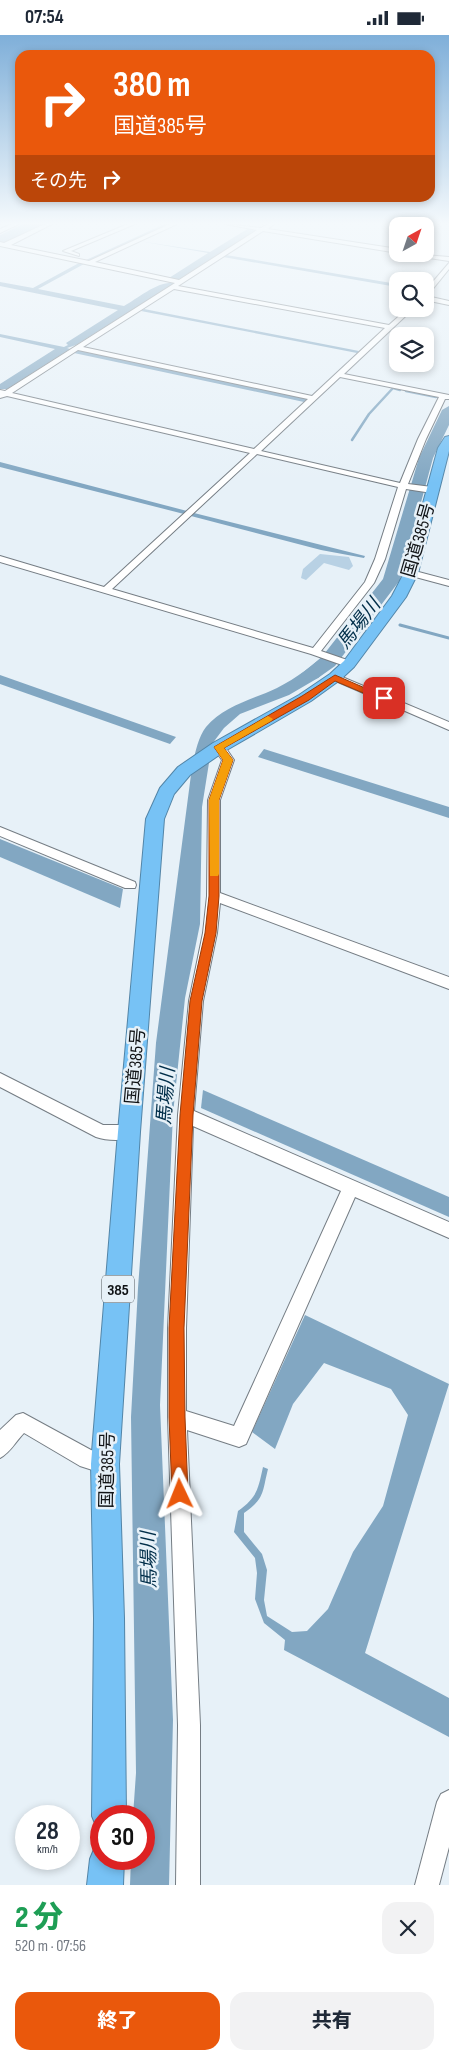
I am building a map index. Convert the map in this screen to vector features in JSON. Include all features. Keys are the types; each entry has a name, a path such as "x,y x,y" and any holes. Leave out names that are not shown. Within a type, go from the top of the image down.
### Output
{"highway":[{"name":"国道385号","path":"109,1805 109,1618 105,1464 129,1132 156,819 166,792 184,771 219,747 305,698 335,677 399,597 411,573 429,490 447,445"},
{"path":"105,1885 106,1870"}],"street":[{"path":"2,394 136,310"},
{"path":"300,310 390,327 401,317"},
{"path":"106,590 389,328"},
{"path":"77,348 314,398"},
{"path":"317,653 369,583 380,559 422,439 446,396 339,375"},
{"path":"2,394 404,487 429,490"},
{"path":"0,559 345,663"},
{"path":"411,573 449,583"},
{"path":"335,677 449,726"},
{"path":"188,1885 189,1725 177,1417 177,1328 186,1115 196,1001 210,933 214,896 214,800 228,760 219,747"},
{"path":"0,831 130,885"},
{"path":"214,896 449,983"},
{"path":"0,1080 102,1132 129,1132"},
{"path":"186,1115 449,1230"},
{"path":"177,1417 240,1437 351,1187"},
{"path":"0,1448 8,1435 23,1422 86,1459 105,1464"},
{"path":"427,1885 449,1802"}],"shaded area":[{"path":"320,554 349,557 353,566 349,570 324,563 306,580 301,578 303,569"}],"water":[{"path":"117,310 131,310 76,345 67,348 70,349 7,389 0,389 0,384 55,349 0,337 0,334 64,347 68,345 66,343"},
{"path":"151,310 359,351 357,353 141,311"},
{"path":"79,350 307,399 304,402 74,353"},
{"path":"0,462 187,511 184,514 0,467"},
{"path":"194,513 365,556 364,558 321,550 191,516"},
{"path":"330,650 342,655 318,678 289,695 240,714 224,728 212,744 202,807 200,924 185,998 173,1114 160,1405 173,1720 169,1885 130,1885 131,1870 155,1870 155,1805 134,1805 136,1773 131,1417 138,1288 156,1043 192,767 201,736 213,720 230,708 277,688 311,666"},
{"path":"0,675 176,737 170,744 0,684"},
{"path":"264,749 449,807 449,818 258,757"},
{"path":"0,839 123,889 120,908 0,857"},
{"path":"203,1090 449,1197 449,1217 201,1108"},
{"path":"305,1315 449,1384 365,1653 449,1698 449,1737 284,1650 285,1640 264,1623 255,1599 257,1573 255,1558 234,1532 238,1511 256,1492 263,1467 268,1469 262,1494 256,1503 244,1513 244,1532 262,1554 267,1570 264,1600 267,1616 292,1632 307,1631 328,1609 353,1552 383,1506 408,1415 391,1389 324,1363 293,1404 275,1449 252,1432"}],"waterway":[{"path":"352,440 369,414 393,388 400,390"},
{"path":"406,391 436,397"},
{"name":"馬場川","path":"311,674 328,662 391,580 426,458 449,410"},
{"path":"400,625 449,638"}],"slow traffic":[{"path":"214,874 214,800 228,760 219,747 268,719"}],"route":[{"path":"180,1494 177,1417 177,1328 186,1115 196,1001 210,933 214,896 214,800 228,760 219,747 305,698 335,677 384,698"}]}
